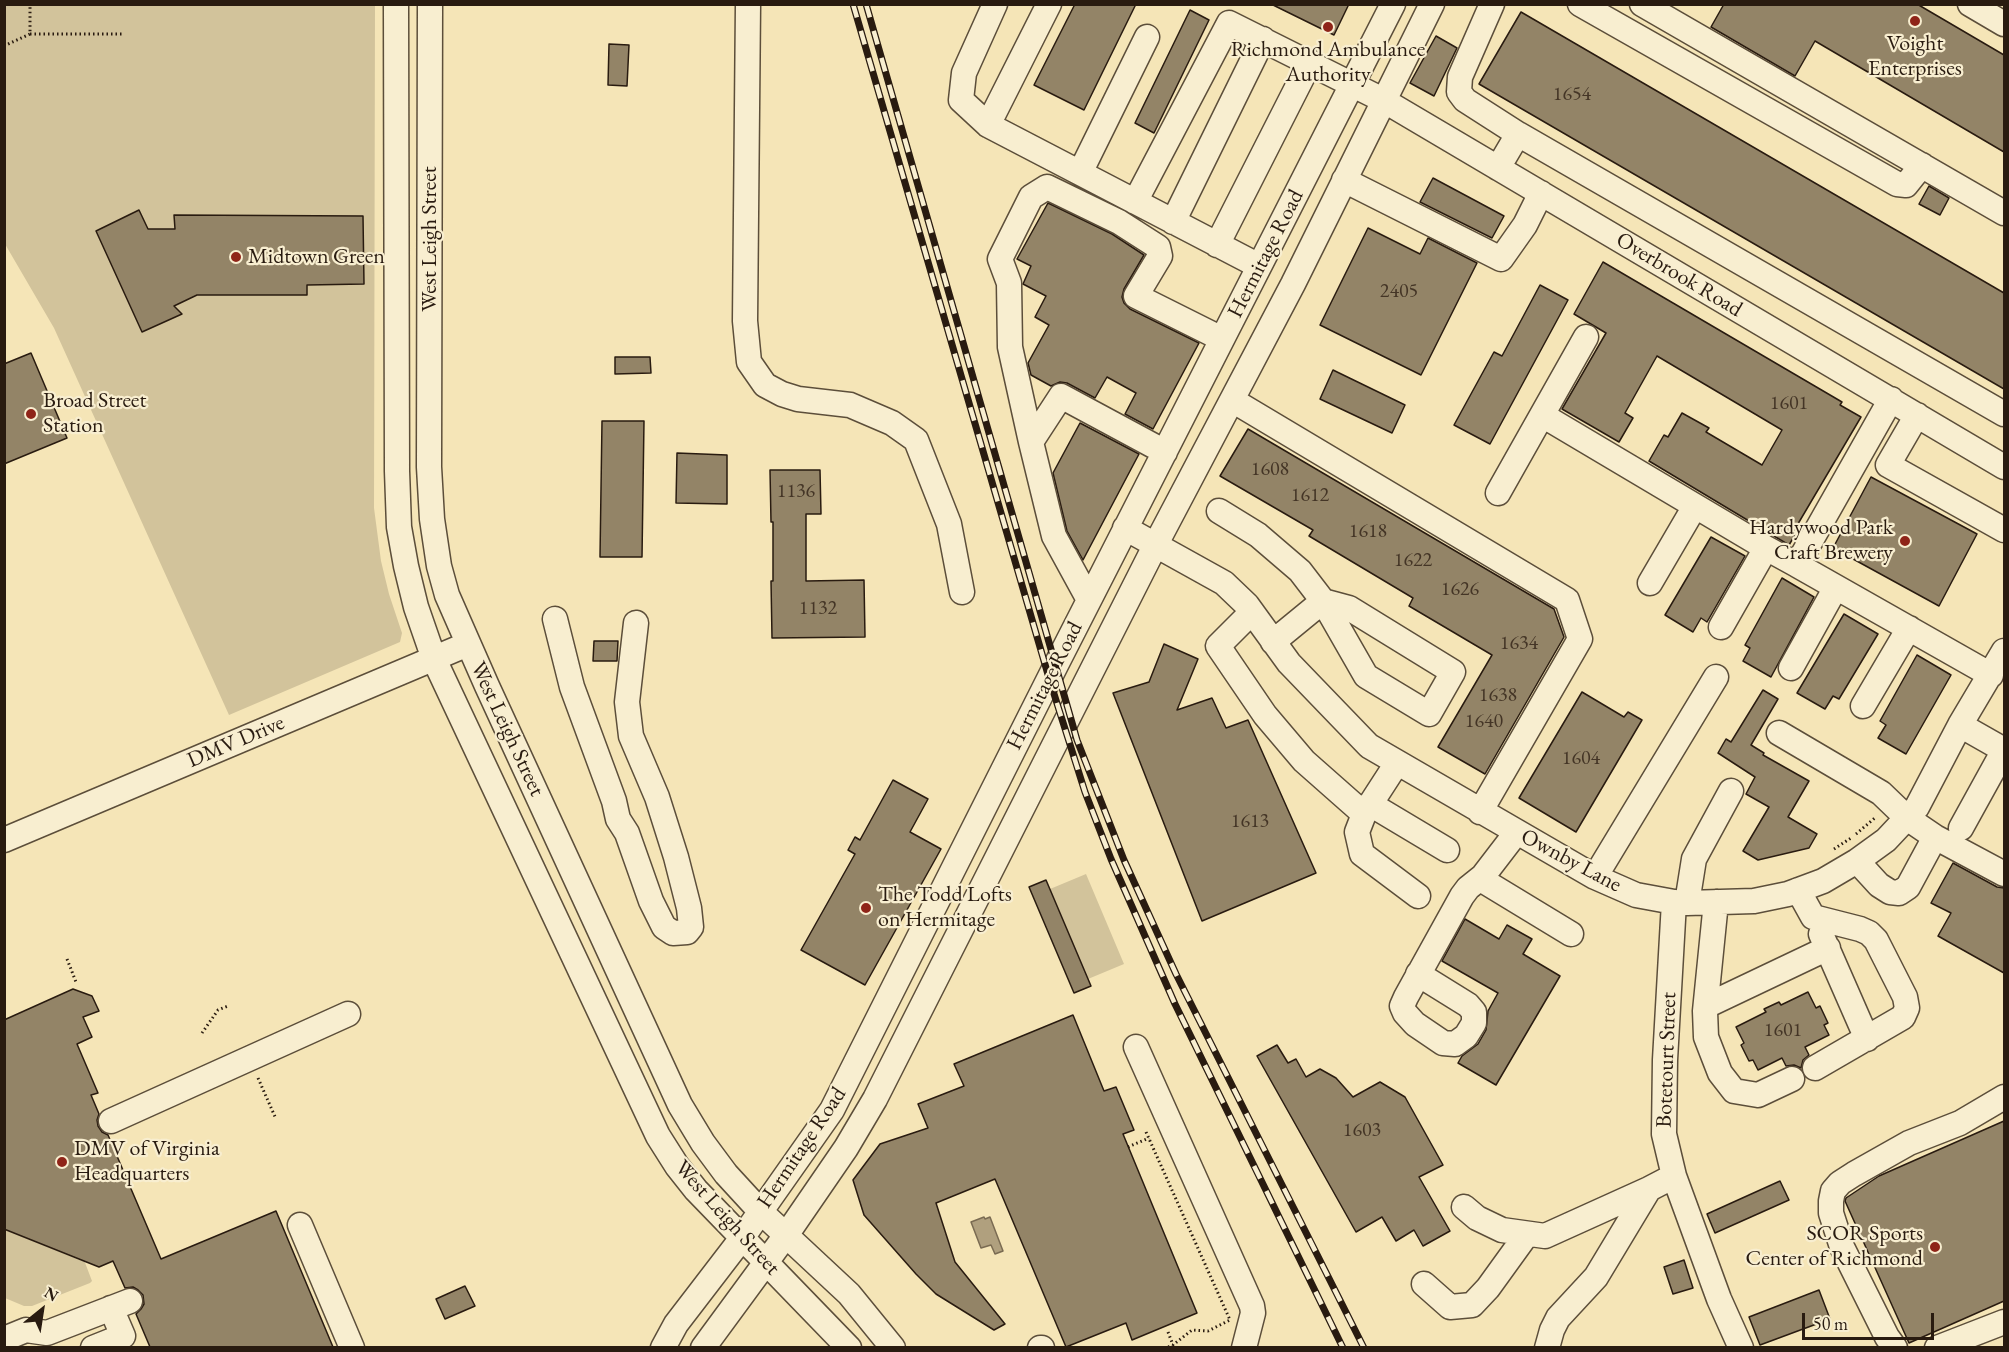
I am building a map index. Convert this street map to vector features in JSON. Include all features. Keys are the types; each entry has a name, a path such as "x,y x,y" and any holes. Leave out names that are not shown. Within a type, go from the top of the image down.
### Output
{"street":[{"name":"West Leigh Street","path":"396,4 397,471 399,527 416,607 434,659 658,1136 696,1190 849,1347"},
{"name":"West Leigh Street","path":"430,4 429,466 432,519 439,566 447,594 680,1105 703,1143 726,1174 760,1211 849,1294 893,1347"},
{"path":"748,4 745,321 749,362 765,385 782,394 798,399 850,405 892,423 916,440 950,524 962,592"},
{"path":"995,4 964,73 961,100 988,124 1259,266"},
{"path":"988,124 1049,4"},
{"name":"Hermitage Road","path":"663,1347 676,1324 742,1238 832,1110 1125,528 1393,4"},
{"name":"Hermitage Road","path":"703,1347 786,1236 846,1148 874,1099 1156,544 1293,284 1432,4"},
{"path":"1492,4 1460,77 1459,92 1465,99 1518,134 2004,414"},
{"path":"1580,4 1896,184 1906,185 1922,165"},
{"path":"1642,4 2004,213"},
{"path":"1970,4 2004,24"},
{"path":"1656,47 1669,21"},
{"name":"Overbrook Road","path":"1135,202 1229,23 1383,100 2004,467"},
{"path":"1080,173 1147,37"},
{"path":"1173,222 1263,39"},
{"path":"1217,244 1310,62"},
{"path":"1498,168 1518,134"},
{"path":"1344,180 1501,259 1526,225 1541,193"},
{"path":"1089,600 1054,536 1010,347 1009,283 1000,259 1031,197 1047,188 1119,222 1158,247 1160,256 1136,296 1222,339"},
{"path":"1498,493 1586,337"},
{"path":"1031,442 1061,396 1165,452"},
{"path":"1797,565 1891,399"},
{"path":"1232,400 1567,600 1580,639 1480,812"},
{"path":"1542,415 1766,548 1991,675"},
{"path":"1917,415 1888,465 2004,530"},
{"path":"1650,583 1695,506"},
{"path":"1219,511 1258,535 1300,571 1323,601 1366,676 1429,714 1453,672 1348,608 1323,601"},
{"name":"Ownby Lane","path":"1125,528 1224,583 1252,612 1289,663 1369,746 1594,877 1636,895 1681,903 1754,901 1798,890 1822,881 1887,840 1917,807 1960,725 2004,651"},
{"path":"1721,627 1766,548"},
{"path":"1791,668 1836,587"},
{"path":"1273,642 1323,601"},
{"path":"1252,612 1218,646 1265,715 1304,761 1367,809 1447,850"},
{"path":"555,619 572,687 614,801 618,819 627,833 651,901 664,927 673,933 687,932 691,927 689,909 676,857 657,797 631,736 627,702 636,623"},
{"path":"1863,706 1909,628"},
{"name":"DMV Drive","path":"4,840 468,644"},
{"path":"1594,877 1716,677"},
{"path":"1960,725 2004,750 1961,828"},
{"path":"1779,733 1881,793 1906,818 1935,837 2004,874"},
{"path":"1398,763 1367,809 1357,832 1362,854 1418,896"},
{"name":"Botetourt Street","path":"1731,791 1694,859 1681,903 1665,1060 1664,1134 1674,1176 1719,1299 1741,1347"},
{"path":"1418,974 1462,896 1483,876 1516,833"},
{"path":"1857,861 1879,885 1890,892 1899,893 1908,887 1935,837"},
{"path":"1483,876 1487,883 1571,934"},
{"path":"1798,890 1828,948 1868,1039"},
{"path":"1716,902 1706,1006 1706,1037 1720,1073 1734,1091 1758,1095 1792,1079"},
{"path":"1813,917 1869,933 1876,940 1905,997 1907,1008 1903,1017 1815,1068"},
{"path":"1706,1006 1828,948"},
{"path":"111,1121 348,1014"},
{"path":"1136,1047 1252,1306 1253,1313 1244,1347"},
{"path":"1895,1347 1887,1337 1842,1247 1831,1213 1830,1201 1833,1191 1840,1183 1854,1174 1909,1143 1960,1123 2004,1097"},
{"path":"1464,1207 1477,1218 1502,1230 1545,1236 1674,1176"},
{"path":"1547,1347 1558,1318 1596,1277 1649,1189"},
{"path":"300,1225 352,1347"},
{"path":"1424,1284 1450,1307 1472,1305 1488,1288 1527,1234"},
{"path":"4,1339 26,1330 50,1340 121,1304 123,1336 93,1347"},
{"path":"1945,1346 2004,1322"}],"path":[{"path":"30,4 30,34"},
{"path":"4,46 30,34 122,34"},
{"path":"1830,851 1856,835 1879,814"},
{"path":"67,959 76,982"},
{"path":"202,1033 218,1010 228,1006"},
{"path":"258,1076 276,1119"},
{"path":"1146,1132 1230,1320 1208,1330 1192,1330 1173,1345 1166,1347"},
{"path":"1128,1147 1149,1138"},
{"path":"1168,1332 1173,1345"}],"shaded area":[{"path":"4,5 375,5 374,508 381,561 402,633 400,642 229,715 54,328 5,244"},
{"path":"1086,874 1124,964 1088,979 1050,889"},
{"path":"984,1217 985,1219 990,1217 1003,1251 995,1254 991,1245 981,1248 971,1222"},
{"path":"4,1229 84,1260 92,1281 32,1306 24,1306 5,1298"}],"building":[{"path":"1075,4 1136,4 1084,110 1034,85"},
{"name":"Richmond Ambulance Authority","path":"1271,4 1349,4 1334,35"},
{"path":"1724,4 1917,4 2004,55 2004,152 1815,41 1795,76 1711,27"},
{"path":"1190,10 1209,20 1154,133 1135,123"},
{"path":"1521,12 2004,293 2004,389 1479,84"},
{"path":"1436,36 1457,48 1434,96 1410,83"},
{"path":"609,44 629,45 627,86 608,85"},
{"path":"1433,178 1504,216 1492,238 1420,202"},
{"path":"1929,186 1949,198 1940,215 1919,204"},
{"path":"1048,203 1112,234 1144,255 1124,289 1122,297 1124,303 1130,309 1199,343 1153,429 1125,414 1136,393 1107,377 1095,398 1067,383 1060,382 1051,386 1031,375 1028,363 1049,325 1035,317 1046,296 1023,284 1031,266 1017,259"},
{"name":"Midtown Green","path":"139,210 148,229 175,229 174,215 363,216 364,284 307,285 307,295 197,295 174,306 182,314 142,332 96,231"},
{"path":"1368,228 1420,254 1428,238 1477,263 1421,375 1320,325"},
{"path":"1603,262 1842,402 1840,405 1861,417 1792,534 1795,535 1789,545 1649,461 1664,435 1668,437 1682,413 1709,428 1706,432 1762,465 1782,430 1657,356 1625,413 1633,418 1619,442 1562,409 1606,333 1574,314"},
{"path":"1540,285 1568,300 1490,444 1454,425 1494,352 1502,356"},
{"name":"Broad Street Station","path":"31,353 67,438 4,464 4,364"},
{"path":"615,357 650,357 651,373 615,374"},
{"path":"1333,370 1405,405 1392,433 1320,399"},
{"path":"602,421 644,421 642,557 600,557"},
{"path":"1080,423 1139,454 1083,560 1067,531 1053,473"},
{"path":"1248,429 1554,609 1564,637 1485,774 1438,747 1492,655 1409,606 1413,598 1309,536 1313,530 1220,476"},
{"path":"677,453 727,455 727,504 676,503"},
{"path":"770,470 820,470 821,514 806,514 806,581 864,580 865,637 772,638 773,522 771,522"},
{"name":"Hardywood Park Craft Brewery","path":"1871,477 1977,534 1939,606 1833,548"},
{"path":"1711,537 1745,556 1707,622 1701,618 1693,632 1665,615"},
{"path":"1782,578 1814,597 1771,677 1743,661 1750,648 1745,645"},
{"path":"1844,614 1878,634 1839,699 1833,696 1825,709 1797,693"},
{"path":"594,641 618,641 617,661 593,661"},
{"path":"1164,644 1198,659 1177,710 1212,698 1226,728 1248,720 1316,873 1202,921 1113,693 1149,682"},
{"path":"1917,655 1951,675 1906,754 1878,738 1886,725 1880,721"},
{"path":"1763,690 1778,699 1751,745 1764,753 1763,755 1809,781 1788,817 1817,834 1809,848 1758,860 1743,851 1769,807 1746,794 1755,777 1718,753 1726,739 1731,742"},
{"path":"1582,692 1624,717 1628,712 1642,720 1576,832 1519,798"},
{"name":"The Todd Lofts on Hermitage","path":"893,780 928,799 910,832 941,849 865,985 801,950 855,854 848,850 855,837 860,840"},
{"path":"1953,863 1997,887 2004,888 2004,973 1938,936 1951,913 1931,903"},
{"path":"1046,880 1091,986 1074,993 1029,887"},
{"path":"1465,919 1499,939 1507,925 1532,939 1523,954 1560,976 1496,1085 1458,1063 1462,1056 1478,1044 1486,1030 1488,1011 1498,993 1442,961"},
{"path":"73,989 92,996 99,1011 83,1017 92,1037 77,1044 98,1093 91,1095 99,1114 98,1126 108,1135 161,1259 276,1211 333,1347 150,1347 136,1314 144,1304 143,1295 133,1287 125,1288 113,1261 99,1267 4,1229 4,1020"},
{"path":"1808,992 1816,1008 1820,1006 1828,1023 1824,1025 1829,1035 1805,1047 1809,1055 1803,1060 1801,1068 1794,1065 1786,1066 1782,1058 1758,1070 1753,1060 1749,1061 1736,1027 1766,1012 1764,1009 1779,1002 1781,1005"},
{"path":"1073,1015 1104,1091 1116,1087 1134,1130 1123,1134 1197,1313 1132,1340 1126,1323 1066,1347 995,1179 936,1203 955,1262 1005,1324 994,1330 936,1294 916,1274 864,1215 853,1180 880,1144 928,1128 918,1104 964,1086 954,1064"},
{"path":"1277,1045 1288,1063 1296,1059 1306,1077 1320,1069 1336,1078 1353,1097 1380,1082 1405,1097 1443,1165 1419,1177 1450,1231 1423,1246 1414,1230 1396,1241 1382,1217 1356,1232 1257,1056"},
{"name":"SCOR Sports Center of Richmond","path":"2004,1121 2004,1301 1909,1343 1845,1201 1846,1198 1879,1176"},
{"path":"1780,1181 1789,1200 1715,1233 1707,1214"},
{"path":"1684,1260 1693,1288 1673,1294 1664,1267"},
{"path":"465,1286 475,1306 445,1319 436,1299"},
{"path":"1819,1290 1830,1319 1760,1345 1749,1317"}],"railway":[{"path":"853,4 1049,678 1085,792 1111,859 1175,1004 1343,1348"},
{"path":"866,4 1077,740 1124,860 1176,974 1364,1348"}],"place":[{"name":"Voight Enterprises","path":"1915,21"},
{"name":"Richmond Ambulance Authority","path":"1328,27"},
{"name":"Midtown Green","path":"236,257"},
{"name":"Broad Street Station","path":"31,414"},
{"name":"Hardywood Park Craft Brewery","path":"1905,541"},
{"name":"The Todd Lofts on Hermitage","path":"866,908"},
{"name":"DMV of Virginia Headquarters","path":"62,1162"},
{"name":"SCOR Sports Center of Richmond","path":"1935,1247"}]}
